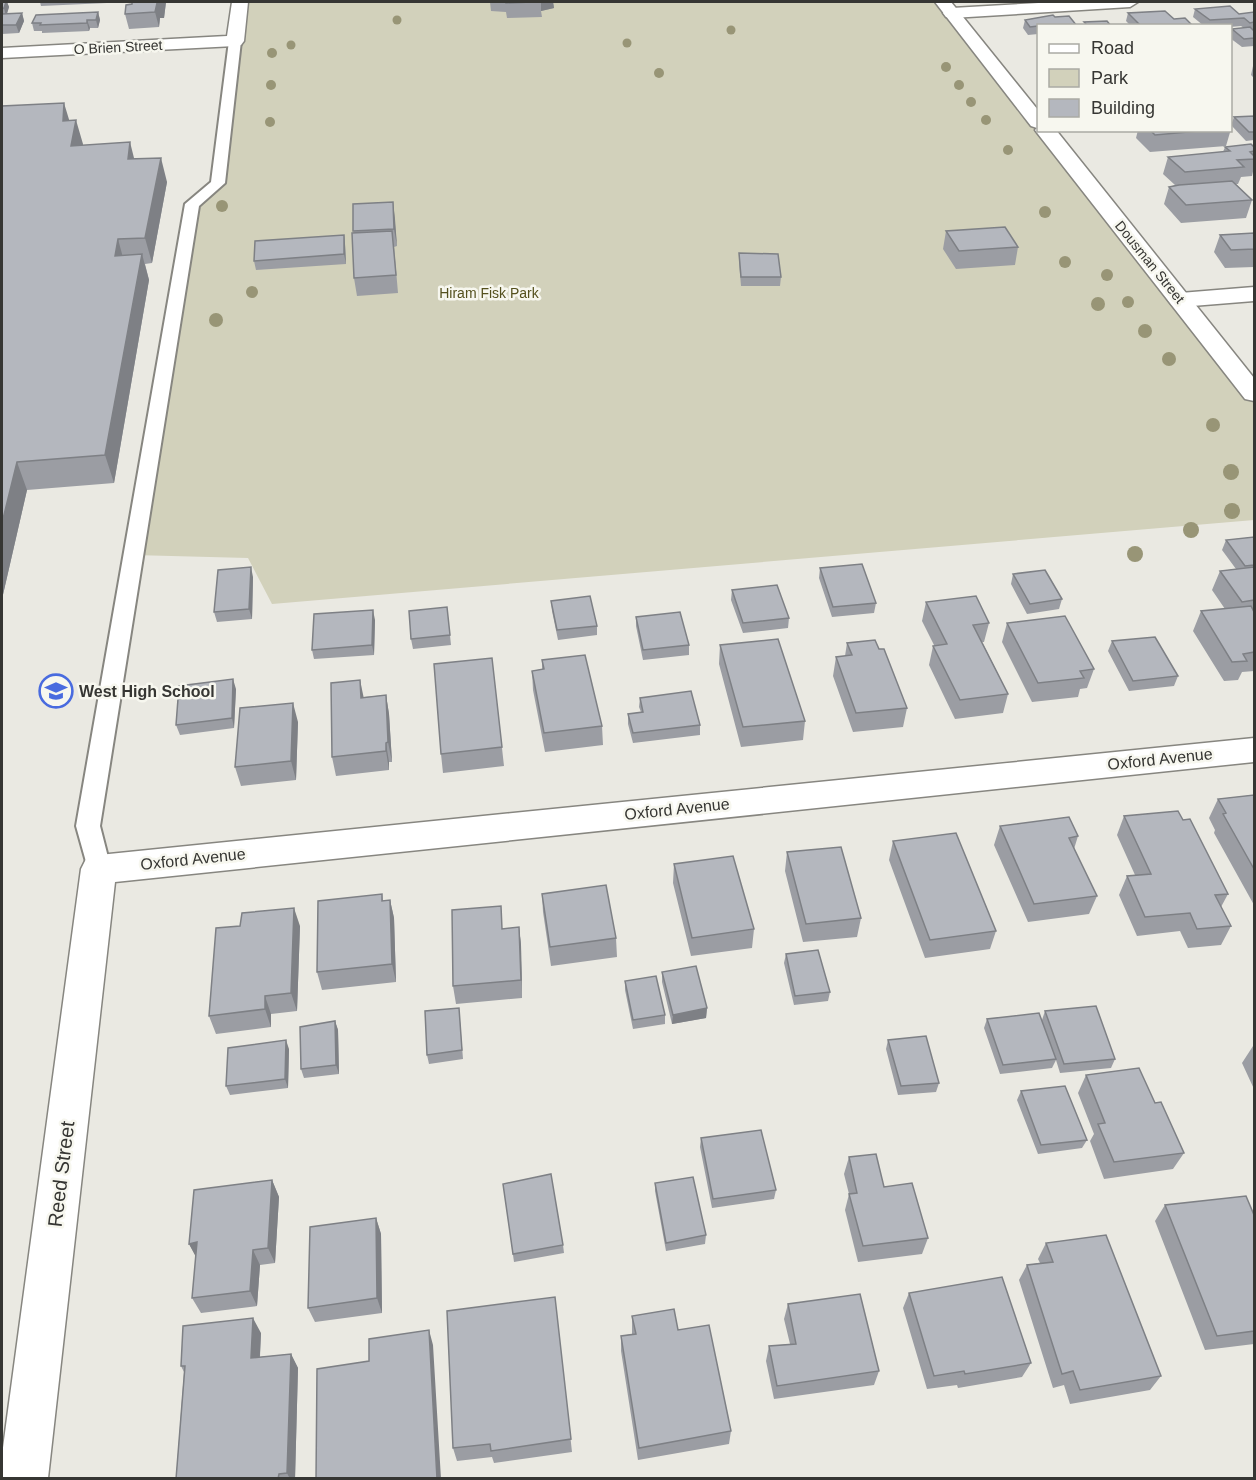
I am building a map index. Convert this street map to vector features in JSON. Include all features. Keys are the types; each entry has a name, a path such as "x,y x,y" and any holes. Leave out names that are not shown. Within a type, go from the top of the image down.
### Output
{"street":[{"path":"235,41 240,2"},
{"path":"947,7 1130,2"},
{"path":"947,7 1037,121"},
{"name":"O Brien Street","path":"2,53 235,41"},
{"name":"Dousman Street","path":"1047,132 1254,394"},
{"path":"1180,300 1254,294"},
{"name":"Oxford Avenue","path":"99,869 1254,750"},
{"name":"Reed Street","path":"23,1479 99,869"}],"lane":[{"path":"99,869 88,826 192,204 218,183 235,41"}],"green space":[{"name":"Hiram Fisk Park","path":"240,2 943,2 1037,121 1037,132 1046,132 1254,394 1254,520 272,604 248,558 133,555 192,204 218,183"}],"building":[{"path":"132,2 161,2 157,3 155,12 125,14 126,5"},
{"path":"1230,6 1239,14 1254,12 1254,22 1250,23 1244,18 1210,20 1195,9"},
{"path":"1165,11 1174,19 1185,18 1191,24 1139,24 1128,13"},
{"path":"98,12 96,20 87,20 87,23 40,25 41,23 32,23 36,15"},
{"path":"22,13 16,25 2,25 2,14"},
{"path":"1053,15 1055,17 1069,16 1075,24 1037,24 1037,26 1030,27 1025,20"},
{"path":"1107,21 1109,24 1086,24 1084,22"},
{"path":"1250,27 1254,31 1254,38 1244,39 1232,29"},
{"path":"64,103 63,121 76,120 71,146 130,142 128,159 161,158 145,238 118,239 115,256 142,254 105,455 17,462 2,523 2,106"},
{"path":"1254,116 1254,132 1249,132 1234,117"},
{"path":"1152,132 1188,132 1155,135"},
{"path":"1251,144 1254,151 1250,152 1254,159 1237,160 1244,167 1185,172 1168,157 1230,151 1225,147"},
{"path":"1232,181 1252,200 1186,205 1169,187 1179,185"},
{"path":"393,202 394,229 353,231 353,204"},
{"path":"1005,227 1018,247 959,251 946,231"},
{"path":"392,231 396,275 354,278 352,233"},
{"path":"1254,233 1254,249 1231,250 1220,235"},
{"path":"344,235 344,254 254,261 255,241"},
{"path":"739,253 778,254 781,277 741,277"},
{"path":"1254,537 1254,565 1245,566 1226,540"},
{"path":"862,564 876,603 833,607 820,568"},
{"path":"251,567 249,609 214,612 218,570"},
{"path":"1254,567 1254,600 1242,602 1220,571"},
{"path":"1045,570 1062,599 1030,604 1013,574"},
{"path":"777,585 789,618 743,623 732,590"},
{"path":"590,596 597,626 557,630 551,601"},
{"path":"976,596 989,623 973,625 1008,694 960,700 933,646 947,644 926,602"},
{"path":"1251,606 1254,612 1254,652 1243,654 1247,661 1232,662 1201,611"},
{"path":"447,607 450,635 411,639 409,611"},
{"path":"373,610 372,645 312,650 314,614"},
{"path":"680,612 689,645 643,650 636,617"},
{"path":"1065,616 1094,669 1080,671 1084,678 1038,683 1007,623"},
{"path":"1155,637 1178,676 1133,681 1112,641"},
{"path":"778,639 805,721 743,727 720,645"},
{"path":"875,640 879,649 884,649 907,708 856,713 836,657 852,655 847,643"},
{"path":"585,655 602,726 544,733 532,671 544,669 542,660"},
{"path":"492,658 502,747 441,754 434,664"},
{"path":"233,679 232,718 176,725 179,686"},
{"path":"360,680 361,698 386,695 388,742 386,751 332,757 331,683"},
{"path":"691,691 700,725 633,733 628,714 643,712 640,698"},
{"path":"293,703 291,761 235,767 240,708"},
{"path":"1254,795 1254,869 1223,814 1226,813 1218,799"},
{"path":"1178,811 1183,820 1190,819 1228,894 1215,895 1231,926 1197,929 1190,913 1145,917 1127,876 1151,874 1124,816"},
{"path":"1069,817 1078,836 1069,838 1097,896 1034,904 1000,826"},
{"path":"956,833 996,931 930,940 893,841"},
{"path":"841,847 861,918 806,924 787,852"},
{"path":"733,856 754,929 692,938 674,864"},
{"path":"606,885 616,938 550,947 542,894"},
{"path":"382,894 382,901 390,900 392,964 317,972 318,901"},
{"path":"501,906 502,929 519,927 521,980 453,986 452,910"},
{"path":"294,908 291,993 265,996 265,1009 209,1016 216,928 240,926 242,913"},
{"path":"818,950 830,992 795,996 786,954"},
{"path":"696,966 707,1008 673,1015 662,972"},
{"path":"656,976 665,1015 633,1020 625,981"},
{"path":"1096,1006 1115,1059 1064,1064 1045,1011"},
{"path":"459,1008 462,1050 427,1055 425,1011"},
{"path":"1039,1013 1056,1059 1003,1065 987,1019"},
{"path":"335,1021 336,1065 301,1069 300,1027"},
{"path":"926,1036 939,1083 901,1086 888,1040"},
{"path":"286,1040 285,1079 226,1086 228,1048"},
{"path":"1139,1068 1155,1103 1161,1102 1184,1153 1114,1162 1098,1124 1105,1123 1086,1075"},
{"path":"1065,1086 1087,1140 1041,1145 1021,1091"},
{"path":"761,1130 776,1190 713,1199 701,1138"},
{"path":"876,1154 884,1187 912,1183 928,1238 863,1246 849,1194 857,1193 849,1157"},
{"path":"551,1174 563,1245 513,1254 503,1184"},
{"path":"693,1177 706,1235 666,1243 655,1183"},
{"path":"272,1180 268,1248 253,1250 250,1291 192,1298 197,1242 189,1244 194,1190"},
{"path":"1246,1196 1254,1215 1254,1331 1217,1336 1165,1205"},
{"path":"376,1218 377,1298 308,1308 310,1227"},
{"path":"1106,1235 1161,1376 1080,1390 1073,1371 1062,1374 1027,1265 1053,1262 1046,1243"},
{"path":"1002,1277 1031,1363 965,1374 964,1371 934,1376 909,1293"},
{"path":"860,1294 879,1371 777,1386 769,1346 796,1344 788,1304"},
{"path":"555,1297 571,1439 491,1451 490,1444 453,1448 447,1311"},
{"path":"674,1309 678,1330 709,1325 731,1431 639,1448 621,1336 636,1334 632,1316"},
{"path":"253,1318 251,1358 291,1354 287,1473 279,1474 278,1479 176,1479 185,1366 181,1366 183,1326"},
{"path":"429,1330 437,1479 316,1479 317,1369 369,1361 369,1339"}],"place":[{"name":"West High School","path":"56,691"}]}
